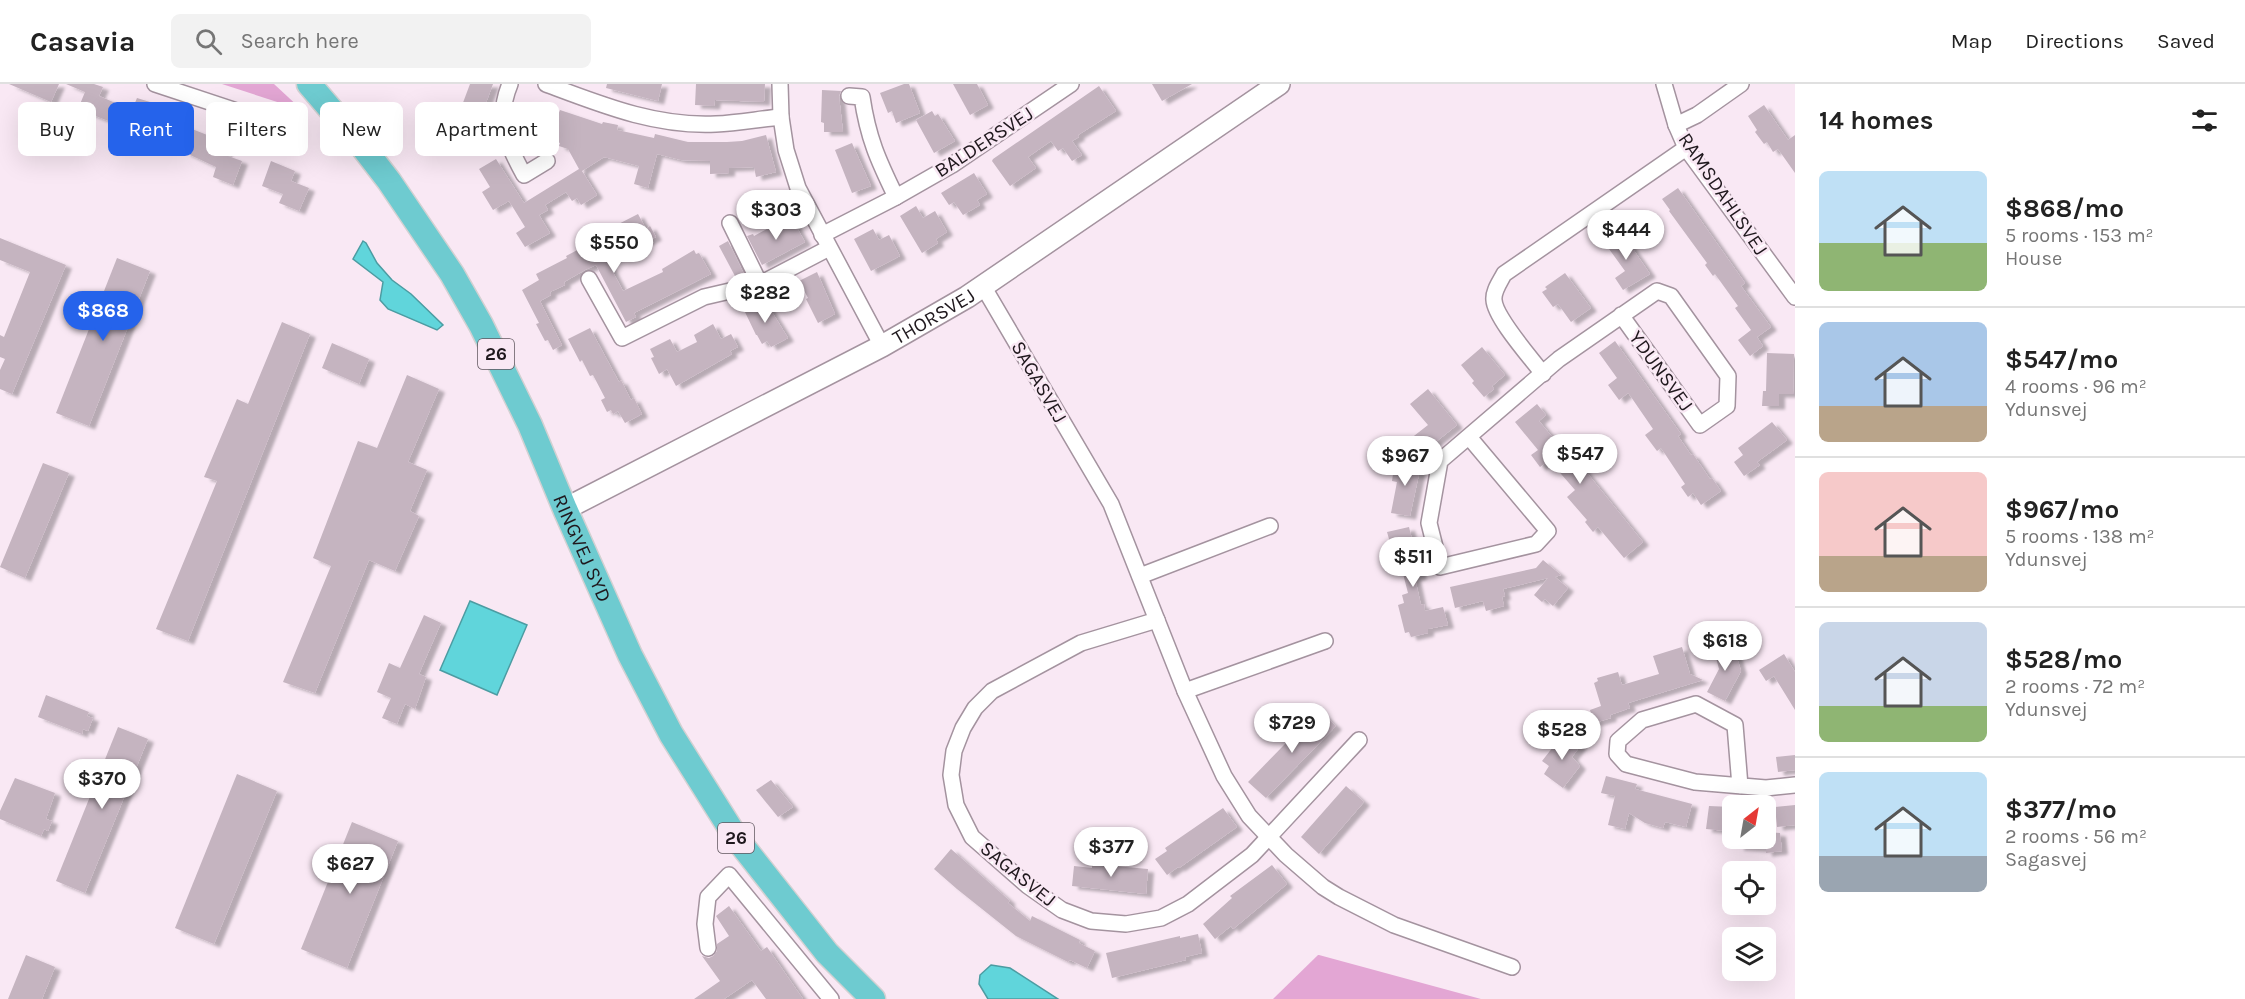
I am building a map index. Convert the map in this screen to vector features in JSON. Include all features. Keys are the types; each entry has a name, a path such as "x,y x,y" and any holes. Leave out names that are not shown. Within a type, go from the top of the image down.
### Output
{"main road":[{"name":"RINGVEJ SYD","path":"309,84 389,181 452,274 511,383 630,655 671,734 737,839 827,953 873,999"}],"street":[{"path":"155,84 209,102"},
{"path":"510,84 503,109 504,128 509,147 524,176 547,161"},
{"path":"546,84 642,118 676,123 716,124 781,117"},
{"path":"780,84 781,117 786,150 798,188 882,346"},
{"name":"BALDERSVEJ","path":"590,279 622,338 704,297 760,284 896,197 952,165 1071,84"},
{"name":"THORSVEJ","path":"565,509 882,346 983,286 1280,84"},
{"name":"RAMSDAHLSVEJ","path":"1664,84 1686,148 1795,297"},
{"path":"1676,124 1697,115 1741,84"},
{"path":"849,96 862,97 866,125 875,155 896,197"},
{"path":"1543,374 1499,316 1494,301 1496,288 1504,274 1686,148"},
{"path":"730,223 760,284"},
{"name":"SAGASVEJ","path":"983,286 1110,504 1185,691 1224,776 1248,816 1323,887 1339,897 1394,925 1512,967"},
{"name":"YDUNSVEJ","path":"1469,437 1548,531 1536,544 1440,567 1429,523 1440,461 1559,359 1621,315 1657,291 1671,296 1728,376 1727,406 1700,424 1621,315"},
{"path":"1140,576 1270,526"},
{"name":"SAGASVEJ","path":"1157,620 1081,643 992,692 975,708 963,728 954,751 951,775 956,805 972,837 1028,886 1062,910 1091,921 1126,924 1161,918 1188,904 1252,855 1359,741"},
{"path":"1185,691 1325,641"},
{"path":"1740,786 1735,725 1696,704 1642,720 1618,741 1617,754 1626,764 1695,782 1740,786 1766,788 1795,785"},
{"path":"708,948 705,924 708,897 729,875 831,999"}],"shaded area":[{"path":"222,84 274,84 293,102 277,102"},
{"path":"1319,955 1481,999 1273,999"}],"water":[{"path":"363,241 377,263 392,280 411,294 443,325 437,330 388,309 380,300 383,282 353,259"},
{"path":"470,601 527,625 497,695 440,670"},
{"path":"991,965 1010,968 1058,999 988,999 979,984 980,975"}],"building":[{"path":"9,84 59,84 51,102"},
{"path":"66,84 94,84 103,87 99,96 113,102 108,102 108,121 96,116 96,102 81,102 85,92"},
{"path":"470,84 493,84 486,102 463,102"},
{"path":"607,84 662,84 658,101 606,88"},
{"path":"696,84 765,84 764,102 715,100 714,106 695,105"},
{"path":"909,84 920,113 896,123 892,111 888,113 880,93"},
{"path":"953,84 977,84 988,105 970,115"},
{"path":"1152,84 1192,84 1162,101"},
{"path":"1099,86 1116,111 1072,141 1082,155 1072,161 1063,148 1058,151 1051,141 1028,157 1036,168 1010,186 992,161 993,159"},
{"path":"822,90 841,91 839,96 843,132 824,132 824,123 821,122"},
{"path":"137,98 150,102 135,102"},
{"path":"1764,105 1788,140 1795,135 1795,173 1778,149 1773,152 1767,142 1764,144 1755,132 1757,130 1748,116"},
{"path":"560,110 602,124 603,122 618,125 617,130 654,138 655,134 688,142 742,141 766,135 776,172 756,177 754,167 729,168 729,173 710,174 710,161 681,160 657,154 648,188 634,184 639,166 604,157 582,171 597,195 581,205 577,198 572,201 566,192 545,205 548,210 539,215 550,233 525,247 516,233 525,227 509,201 493,210 482,192 490,187 479,169 496,159 524,203 579,169 568,149 559,146"},
{"path":"932,111 935,116 938,114 955,141 934,153 916,120"},
{"path":"194,130 206,135 206,156 228,156 242,161 233,185 213,177 216,167 193,156"},
{"path":"852,143 871,186 852,193 835,150"},
{"path":"271,161 295,171 291,181 309,188 299,211 279,203 283,194 262,186"},
{"path":"974,173 987,194 977,200 980,205 963,215 954,202 949,205 941,193"},
{"path":"1678,188 1745,283 1741,286 1771,327 1757,337 1763,346 1750,356 1738,340 1751,330 1735,308 1738,306 1715,274 1713,276 1705,265 1707,263 1662,199"},
{"path":"916,206 923,218 935,211 947,232 936,239 938,243 922,253 900,216"},
{"path":"638,214 646,229 650,226 656,237 631,250 630,247 606,259 623,291 663,272 662,269 694,250 696,254 699,253 711,274 634,313 636,317 626,322 596,265 585,270 564,282 565,285 550,292 551,295 540,301 562,345 553,350 536,324 539,323 522,290 539,280 536,274 585,246 582,240"},
{"path":"792,219 805,242 762,265 747,236 753,234 754,236 776,224 778,226"},
{"path":"873,229 879,240 889,235 900,256 871,271 854,239"},
{"path":"1620,230 1650,274 1623,290 1615,278 1625,271 1604,242"},
{"path":"0,238 66,265 12,394 0,389 0,370 5,359 0,357 0,335 4,337 30,272 0,260"},
{"path":"728,241 744,274 736,278 719,246"},
{"path":"117,258 150,271 89,426 56,413"},
{"path":"817,272 835,314 818,323 799,281"},
{"path":"1565,273 1591,308 1571,322 1558,304 1553,307 1542,292 1547,289 1545,287"},
{"path":"764,299 788,338 771,347 767,341 762,344 744,310"},
{"path":"282,322 310,334 188,641 156,629 217,481 204,477 237,399 248,404"},
{"path":"713,324 721,339 731,334 738,347 730,351 732,354 676,386 667,369 659,374 651,358 654,357 650,349 670,339 677,352 697,342 694,335"},
{"path":"590,328 619,382 621,380 631,400 634,398 642,414 625,423 618,411 613,414 611,410 607,412 601,400 605,398 593,375 590,376 582,360 580,362 568,339"},
{"path":"1615,341 1681,434 1678,436 1691,455 1693,454 1721,491 1701,505 1693,493 1688,497 1681,487 1685,484 1661,448 1657,451 1645,435 1653,429 1629,394 1619,400 1608,385 1617,378 1599,353"},
{"path":"332,343 369,359 359,384 322,368"},
{"path":"1482,347 1505,375 1492,386 1494,389 1484,397 1461,365"},
{"path":"1767,353 1794,354 1793,394 1779,394 1779,406 1762,406 1763,391 1766,391"},
{"path":"407,375 439,389 408,462 427,470 410,511 419,516 395,571 369,560 315,693 283,682 331,566 313,558 358,441 377,448"},
{"path":"1428,389 1457,425 1422,453 1410,439 1428,425 1410,404"},
{"path":"1537,404 1546,415 1539,421 1568,456 1571,453 1643,542 1624,558 1598,527 1593,532 1585,522 1587,520 1567,497 1575,490 1549,460 1540,467 1531,455 1538,450 1515,422"},
{"path":"1772,422 1787,440 1757,462 1760,465 1744,476 1734,462 1743,455 1738,448"},
{"path":"1395,460 1421,465 1410,516 1391,513 1397,482 1392,481"},
{"path":"43,463 69,473 25,578 0,567"},
{"path":"1409,527 1421,576 1415,578 1421,605 1424,604 1425,611 1443,607 1448,625 1428,629 1428,633 1411,637 1409,632 1405,633 1398,605 1404,603 1402,595 1408,593 1401,566 1397,567 1387,532"},
{"path":"1543,560 1561,575 1555,577 1568,588 1553,606 1545,599 1542,602 1534,595 1548,578 1503,589 1504,606 1486,611 1483,601 1455,608 1450,587 1536,568"},
{"path":"424,615 441,623 419,674 426,677 415,709 405,704 397,724 382,718 391,698 377,692 389,663 400,668"},
{"path":"1733,644 1741,671 1725,701 1707,692 1719,669 1714,650"},
{"path":"1682,647 1690,674 1703,680 1628,703 1630,708 1610,715 1611,718 1594,723 1590,710 1601,706 1594,683 1598,681 1597,678 1618,672 1622,685 1659,674 1653,656"},
{"path":"1784,654 1795,672 1795,710 1774,676 1766,681 1759,670"},
{"path":"46,695 89,712 87,716 93,718 88,731 83,729 82,734 38,717"},
{"path":"1318,710 1336,726 1266,798 1248,782"},
{"path":"118,727 148,739 85,893 56,881"},
{"path":"1564,733 1581,745 1572,757 1580,766 1563,788 1544,774 1549,766 1542,761"},
{"path":"1795,755 1795,770 1778,772 1776,757"},
{"path":"237,774 277,791 214,944 175,928"},
{"path":"1606,776 1637,784 1635,789 1692,804 1686,827 1665,822 1663,828 1645,823 1629,813 1625,829 1608,825 1615,796 1601,793"},
{"path":"15,778 55,793 46,819 52,821 48,831 44,829 41,836 0,819 0,811"},
{"path":"771,780 793,807 778,817 756,790"},
{"path":"1346,786 1364,802 1319,854 1301,837"},
{"path":"1795,805 1795,825 1777,827 1776,807"},
{"path":"1709,806 1722,807 1722,831 1706,829"},
{"path":"1223,808 1237,827 1167,875 1155,859 1167,851 1165,848"},
{"path":"352,822 398,841 347,968 301,949"},
{"path":"1776,833 1780,833 1782,851 1766,853 1766,849 1776,849"},
{"path":"951,849 1030,921 1032,916 1080,940 1079,943 1095,951 1087,968 1070,960 1068,962 1016,936 934,869"},
{"path":"1092,864 1148,869 1146,894 1072,886 1074,866 1092,868"},
{"path":"1272,865 1287,884 1233,929 1231,926 1215,939 1203,924 1232,898 1230,896"},
{"path":"729,906 761,951 767,947 803,999 766,999 752,980 724,999 694,999 720,981 702,956 709,958 713,956 717,951 717,944 729,936 716,916"},
{"path":"1198,934 1202,953 1185,957 1186,960 1112,978 1106,953"},
{"path":"26,955 55,967 42,999 8,999"}]}
